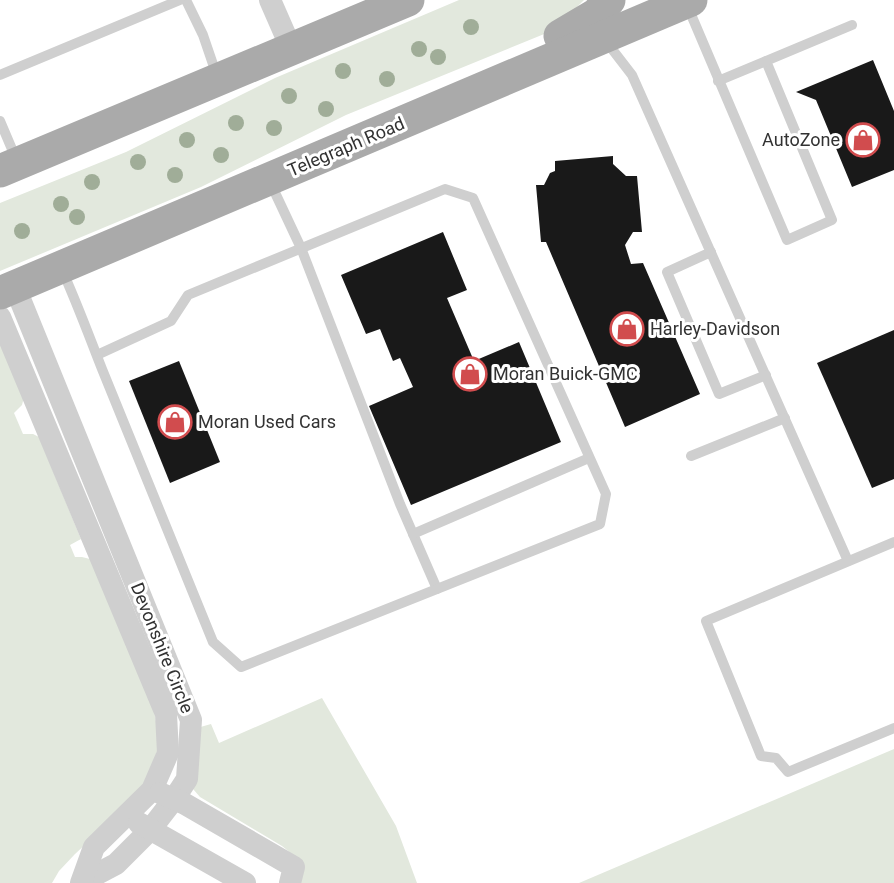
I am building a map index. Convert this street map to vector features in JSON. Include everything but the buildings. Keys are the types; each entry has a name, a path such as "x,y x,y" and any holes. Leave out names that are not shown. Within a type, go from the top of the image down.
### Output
{"main road":[{"path":"9,167 408,0"},
{"path":"269,179 348,126 566,33 597,14 609,0"},
{"name":"Telegraph Road","path":"8,290 688,1"},
{"path":"0,192 130,139 179,114 218,79"}],"street":[{"path":"270,0 291,48"},
{"name":"Devonshire Circle","path":"8,290 115,532 191,720 187,779 174,799 150,830 116,864 82,883"},
{"name":"Devonshire Circle","path":"0,317 166,714 168,753 152,790 94,847 82,883"},
{"path":"93,540 115,532"},
{"path":"152,790 174,799 294,867 290,883"},
{"path":"128,815 150,830 244,883"}],"lane":[{"path":"0,75 180,0"},
{"path":"186,0 218,79"},
{"path":"688,1 718,81 787,240 832,220 766,62"},
{"path":"718,81 852,25"},
{"path":"603,37 632,75 848,561"},
{"path":"0,121 9,167"},
{"path":"269,179 301,248 351,382 437,589"},
{"path":"61,267 76,299 97,355 213,642 241,667 600,524 606,494 473,198 445,189 188,295 171,321 97,355"},
{"path":"711,252 667,272 719,394 766,375"},
{"path":"691,456 785,418"},
{"path":"413,534 589,458"},
{"path":"894,542 706,621 762,756 776,758 788,772 894,728"}],"shaded area":[{"path":"459,0 584,0 554,30 346,115 201,187 0,271 0,203 126,152 275,78"},
{"path":"0,340 24,397 22,405 14,413 23,434 33,434 39,437 81,539 70,545 75,557 90,559 149,686 160,742 145,789 75,854 59,871 52,883 0,883"},
{"path":"322,698 396,826 417,883 298,883 293,855 282,846 200,797 193,789 197,728 211,724 219,743"},
{"path":"894,749 894,883 579,883"}],"place":[{"name":"AutoZone","path":"863,140"},
{"name":"Harley-Davidson","path":"627,329"},
{"name":"Moran Buick-GMC","path":"470,374"},
{"name":"Moran Used Cars","path":"175,422"}]}
